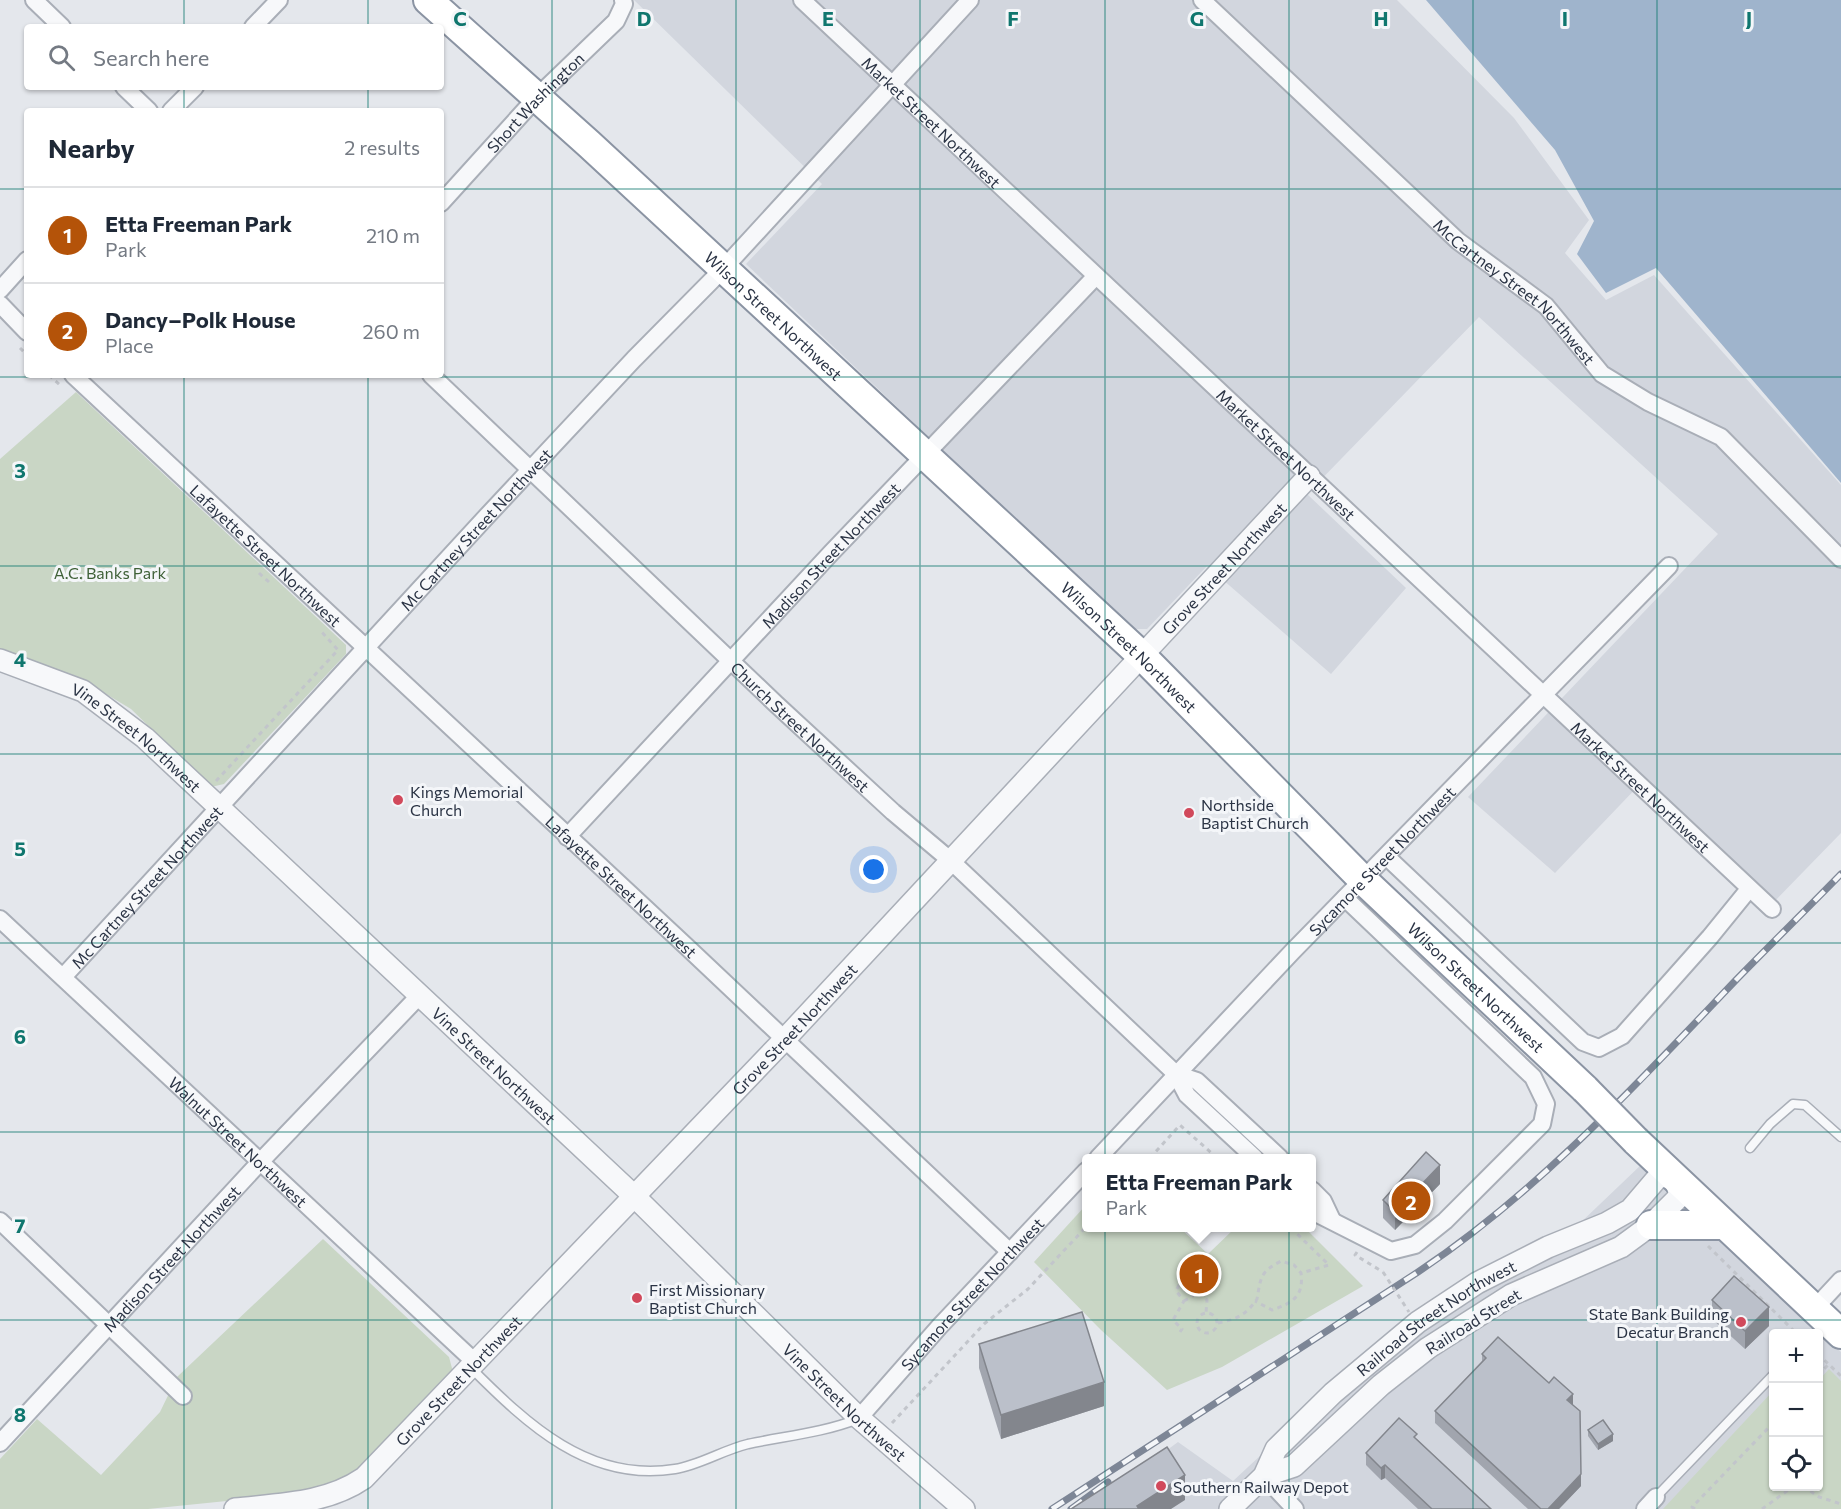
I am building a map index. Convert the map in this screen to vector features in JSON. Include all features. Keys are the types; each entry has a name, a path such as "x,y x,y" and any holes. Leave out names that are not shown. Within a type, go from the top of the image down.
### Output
{"highway":[{"name":"Wilson Street Northwest","path":"428,0 537,96 1142,656 1354,889 1585,1089 1636,1142 1675,1178 1714,1234 1814,1309 1841,1334"},
{"path":"1651,1225 1714,1234"}],"street":[{"path":"34,0 59,24"},
{"path":"256,24 279,0"},
{"name":"Short Washington","path":"444,200 537,96 616,21 624,4 623,0"},
{"name":"Market Street Northwest","path":"802,0 1772,909"},
{"name":"Mc Cartney Street Northwest","path":"63,977 634,359 724,268 970,0"},
{"name":"McCartney Street Northwest","path":"1202,0 1458,241 1546,306 1602,374 1648,402 1721,437 1841,559"},
{"path":"127,90 145,108"},
{"path":"174,108 192,90"},
{"path":"0,289 24,263"},
{"name":"Madison Street Northwest","path":"567,837 731,660 1096,276"},
{"path":"0,304 24,329"},
{"name":"Church Street Northwest","path":"434,378 893,812 950,860 1176,1074 1187,1095 1252,1154"},
{"name":"Lafayette Street Northwest","path":"69,382 365,649 687,947 1010,1252"},
{"name":"Grove Street Northwest","path":"235,1509 301,1502 348,1489 364,1478 406,1437 784,1040 1309,476"},
{"name":"Sycamore Street Northwest","path":"1102,1154 1354,889 1669,566"},
{"name":"Vine Street Northwest","path":"0,660 83,691 146,738 634,1196 860,1419 963,1509"},
{"path":"1387,857 1583,1042 1599,1048 1622,1036 1710,937 1749,889"},
{"path":"1316,1213 1375,1245 1391,1251 1415,1245 1445,1221 1542,1125 1546,1104 1533,1077 1354,889"},
{"name":"Walnut Street Northwest","path":"0,919 261,1161 473,1366"},
{"name":"Madison Street Northwest","path":"0,1443 261,1161 419,996"},
{"name":"Church Street Northwest","path":"1176,1074 1197,1081 1276,1154"},
{"name":"Sycamore Street Northwest","path":"860,1419 939,1327 1082,1175"},
{"name":"Railroad Street Northwest","path":"1230,1509 1264,1476 1276,1449 1333,1393 1418,1322 1477,1283 1630,1210 1659,1176 1675,1178"},
{"name":"Railroad Street","path":"1264,1476 1294,1466 1381,1385 1428,1348 1511,1295 1603,1257 1651,1225 1680,1196 1675,1178"},
{"path":"1316,1195 1323,1201 1332,1220"},
{"path":"0,1221 183,1396"},
{"path":"1814,1309 1841,1281"},
{"path":"1264,1476 1295,1509"}],"lane":[{"path":"1750,1149 1770,1125 1793,1104 1805,1105 1841,1137"},
{"path":"473,1366 519,1414 560,1445 595,1464 634,1469 675,1469 746,1445 817,1432 860,1419"},
{"path":"1650,1503 1769,1378"}],"path":[{"path":"257,571 272,585"},
{"path":"207,776 215,783 338,650 317,626"},
{"path":"1153,1154 1180,1125 1213,1154"},
{"path":"879,1436 970,1339 1012,1300 1028,1289 1082,1231"},
{"path":"1296,1232 1329,1265 1301,1273"},
{"path":"1714,1234 1793,1329"},
{"path":"1180,1332 1182,1329 1173,1320 1184,1301 1199,1292 1207,1300 1206,1313 1198,1319 1197,1326 1201,1331 1211,1332 1218,1323 1236,1319 1248,1311 1255,1301 1261,1278 1266,1269 1281,1261 1294,1265 1301,1273 1300,1293 1294,1302 1272,1310 1255,1301"},
{"path":"1383,1272 1410,1311"},
{"path":"1179,1285 1176,1291 1184,1301"},
{"path":"1206,1313 1215,1315 1218,1323"},
{"path":"1823,1359 1841,1376"},
{"path":"1823,1370 1829,1364"},
{"path":"1695,1509 1692,1507 1695,1503 1769,1426"},
{"path":"1762,1509 1787,1491"},
{"path":"1810,1491 1819,1497 1841,1504"}],"shaded area":[{"path":"634,0 1397,0 1514,118 1589,220 1565,253 1606,300 1654,275 1841,485 1841,833 1770,906 1642,782 1555,873 1468,797 1718,534 1479,317 1307,494 1406,588 1331,674 1207,566 1147,629 1132,629 746,264 822,184"},
{"path":"1642,1164 1817,1329 1769,1329 1769,1491 1823,1491 1823,1335 1841,1352 1841,1509 1087,1509 1178,1442 1233,1481 1392,1333 1577,1226"}],"green space":[{"name":"A.C. Banks Park","path":"76,392 346,645 346,654 224,784 211,787 131,709 76,676 0,651 0,459"},
{"path":"1082,1209 1082,1232 1184,1232 1208,1254 1231,1232 1309,1232 1363,1286 1222,1367 1167,1390 1101,1330 1034,1262"},
{"path":"323,1239 449,1357 453,1372 360,1468 325,1491 148,1509 0,1509 0,1459 37,1419 101,1475 160,1412 177,1377"},
{"path":"1829,1369 1841,1381 1841,1509 1663,1509 1769,1395 1769,1491 1823,1491 1823,1376"}],"water":[{"path":"1426,0 1841,0 1841,483 1656,268 1606,293 1577,254 1594,221 1555,150"}],"building":[{"path":"1426,1152 1440,1165 1395,1212 1383,1200"},
{"path":"1734,1276 1769,1307 1745,1331 1712,1300"},
{"path":"1082,1312 1104,1382 1001,1415 979,1344"},
{"path":"1498,1337 1549,1383 1554,1377 1573,1394 1567,1400 1580,1411 1581,1474 1548,1509 1541,1509 1435,1411 1486,1358 1482,1354"},
{"path":"1399,1418 1417,1434 1414,1437 1491,1509 1432,1509 1385,1465 1381,1468 1366,1453"},
{"path":"1603,1420 1613,1434 1598,1444 1588,1430"},
{"path":"1167,1447 1185,1475 1137,1506 1139,1509 1071,1509"}],"railway":[{"path":"1052,1509 1418,1272 1505,1207 1623,1098 1841,874"},
{"path":"1071,1509 1108,1482"}],"place":[{"name":"Kings Memorial Church","path":"398,800"},
{"name":"Northside Baptist Church","path":"1189,813"},
{"name":"Dancy–Polk House","path":"1411,1201"},
{"name":"Etta Freeman Park","path":"1199,1274"},
{"name":"First Missionary Baptist Church","path":"637,1298"},
{"name":"State Bank Building Decatur Branch","path":"1741,1322"},
{"name":"Southern Railway Depot","path":"1161,1486"}]}
